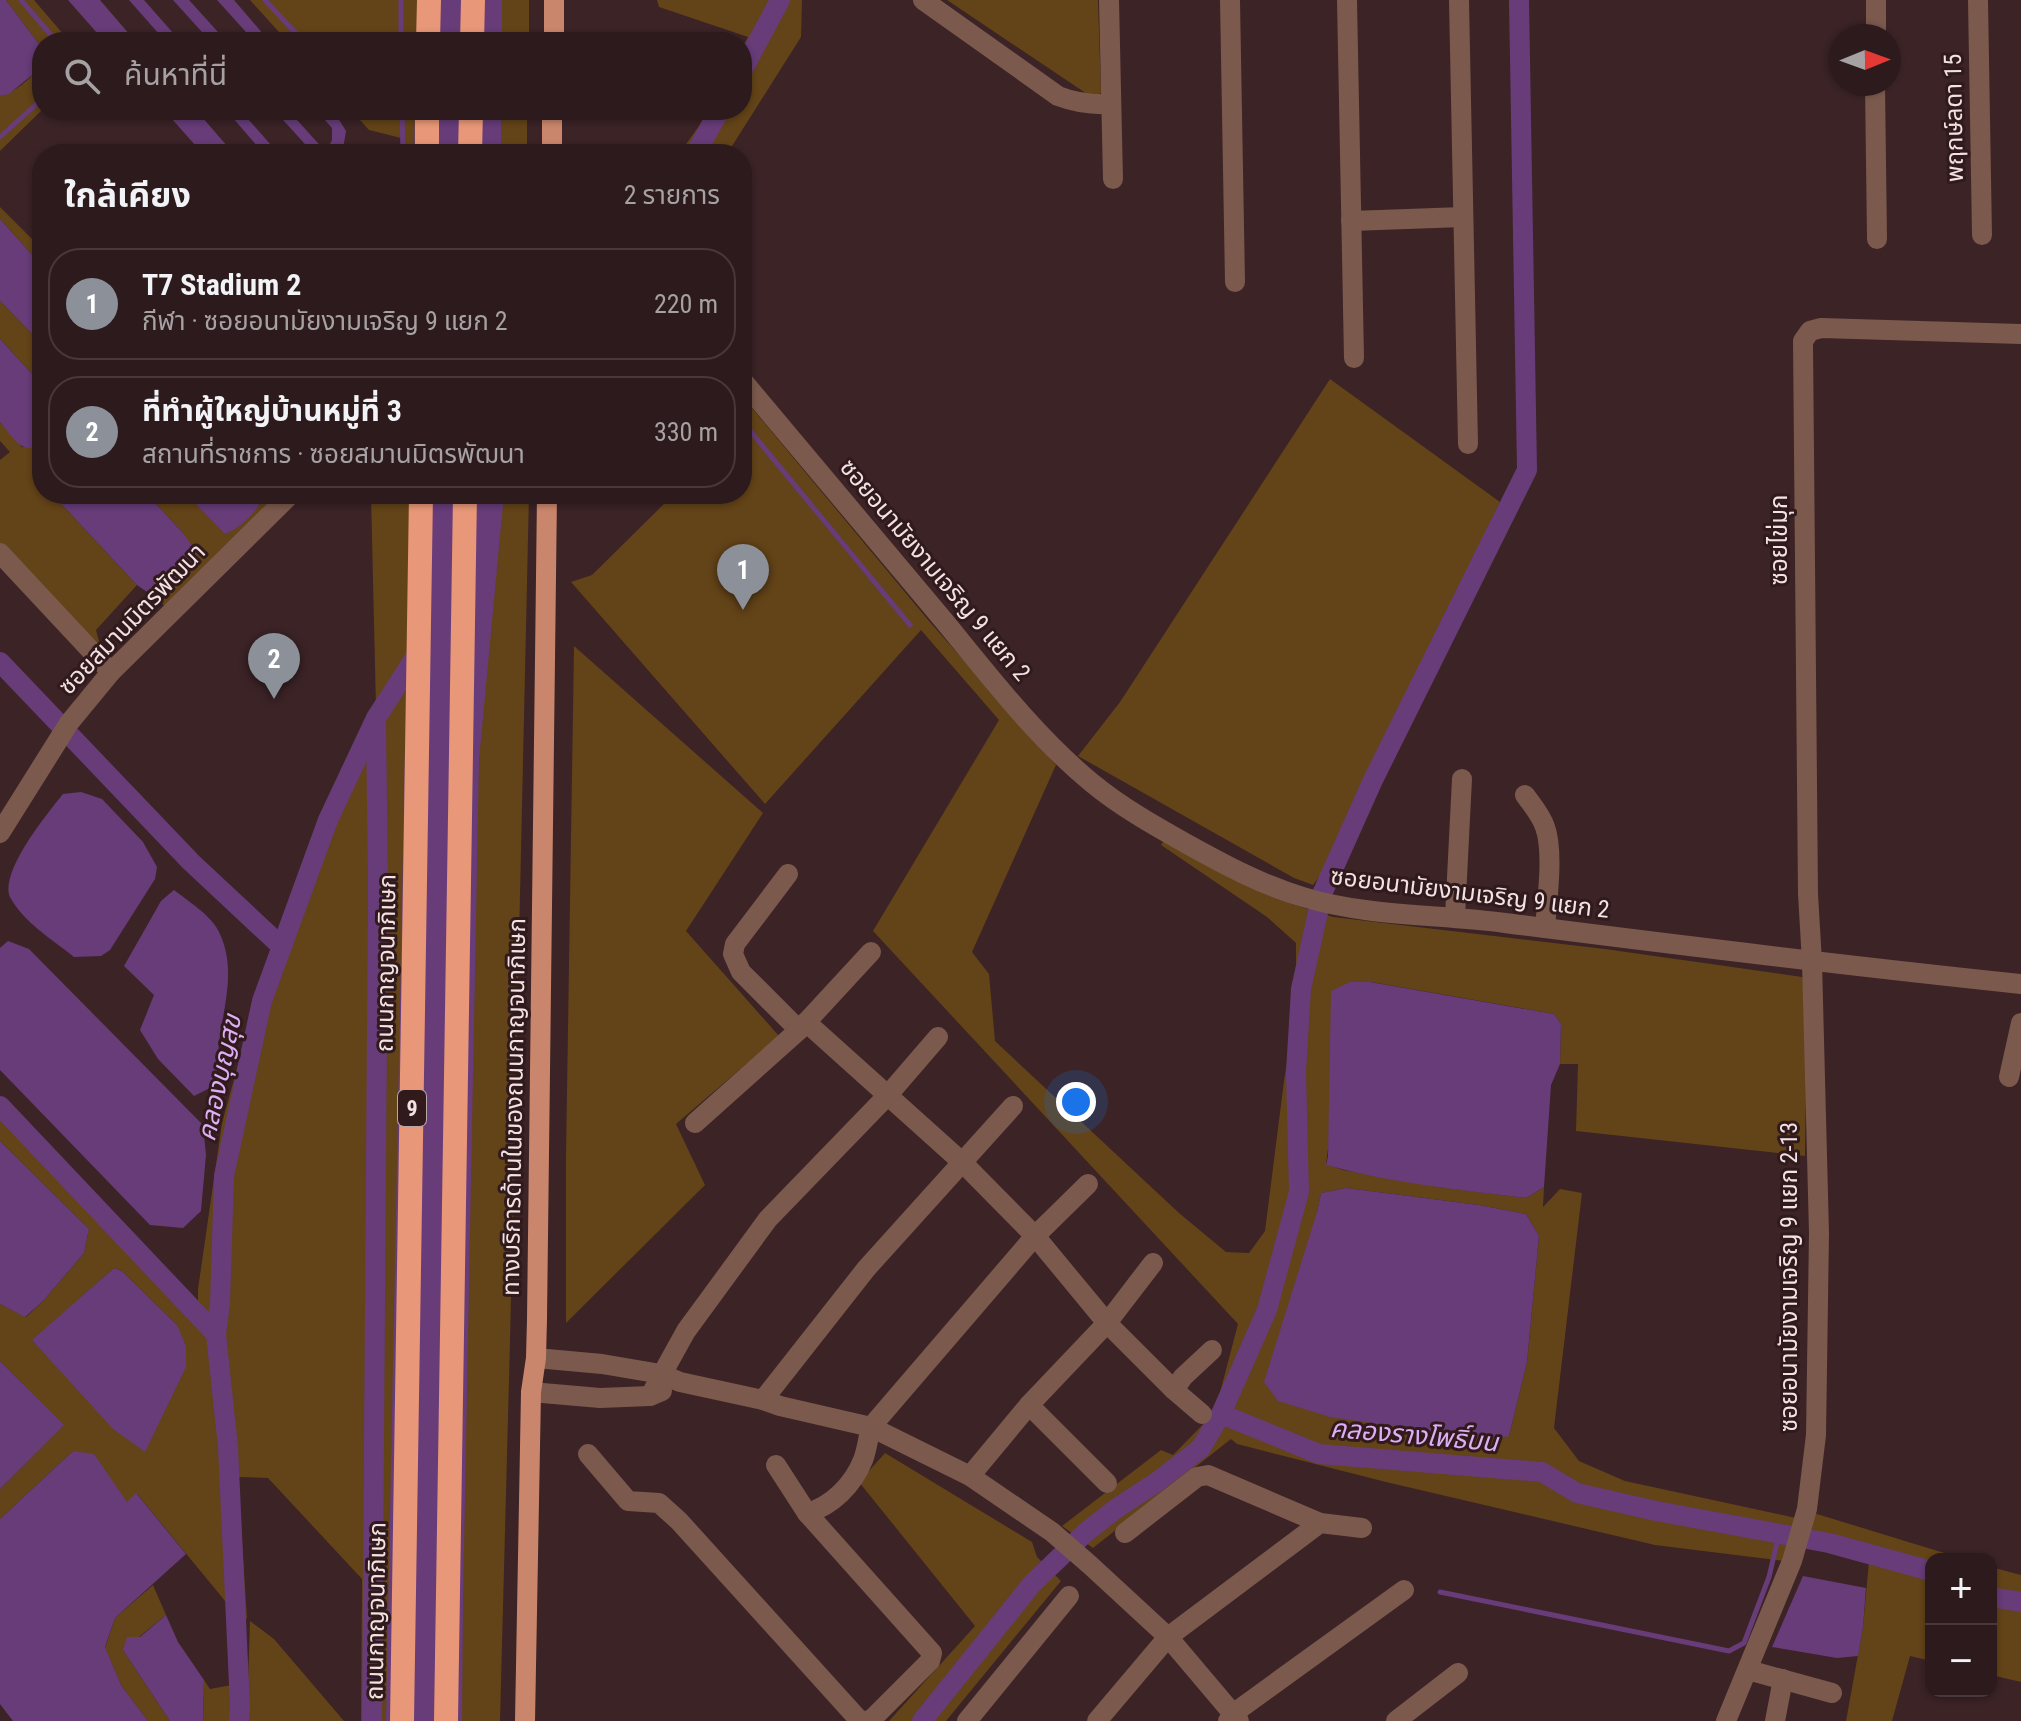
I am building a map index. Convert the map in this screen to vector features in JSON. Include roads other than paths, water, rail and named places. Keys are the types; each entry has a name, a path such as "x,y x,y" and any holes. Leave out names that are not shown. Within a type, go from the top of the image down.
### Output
{"highway":[{"path":"428,32 429,0"},
{"path":"472,32 473,0"},
{"path":"427,120 427,144"},
{"path":"470,144 471,120"},
{"name":"ถนนกาญจนาภิเษก","path":"402,1721 421,504"},
{"name":"9","path":"446,1721 465,504"}],"main road":[{"path":"554,0 554,32"},
{"path":"552,120 552,144"},
{"name":"ทางบริการด้านในของถนนกาญจนาภิเษก","path":"525,1721 531,1392 536,1358 547,504"}],"street":[{"path":"923,0 1058,96 1073,102 1111,104"},
{"path":"1109,0 1113,179"},
{"path":"1230,0 1235,282"},
{"path":"1347,0 1354,358"},
{"path":"1459,0 1468,444"},
{"path":"1876,0 1876,24"},
{"name":"พฤกษ์ลดา 15","path":"1978,0 1982,235"},
{"path":"1875,96 1877,239"},
{"path":"1351,221 1463,217"},
{"name":"ซอยไข่มุก","path":"1812,962 1808,894 1803,341 1810,331 1821,328 2021,334"},
{"name":"ซอยอนามัยงามเจริญ 9 แยก 2","path":"752,392 1003,692 1057,751 1093,784 1151,824 1236,871 1337,907 1455,917 1812,962 2021,984"},
{"name":"ซอยสมานมิตรพัฒนา","path":"0,833 65,729 111,672 281,504"},
{"path":"0,553 111,672"},
{"path":"1455,917 1462,779"},
{"path":"1525,795 1546,828 1549,854 1545,928"},
{"path":"788,874 735,944 733,954 741,972 888,1095 963,1163 1035,1236 1107,1323 1202,1414"},
{"path":"695,1123 802,1026 871,952"},
{"name":"ซอยอนามัยงามเจริญ 9 แยก 2-13","path":"1726,1721 1792,1561 1807,1509 1816,1435 1820,1264 1812,962"},
{"path":"2009,1077 2021,1023"},
{"path":"531,1392 600,1398 650,1396 670,1378 686,1331 768,1219 888,1095 938,1037"},
{"path":"763,1400 866,1269 1013,1106"},
{"path":"807,1513 822,1509 842,1493 863,1460 871,1427 1035,1236 1088,1184"},
{"path":"970,1476 1029,1405 1107,1323 1153,1263"},
{"path":"1174,1390 1183,1377 1212,1350"},
{"path":"536,1358 602,1364 670,1378 871,1427 970,1476 1052,1532 1090,1565 1168,1637 1233,1718 1404,1590"},
{"path":"1029,1405 1107,1483"},
{"path":"588,1454 628,1501 659,1503 679,1521 862,1721 872,1719 930,1661 932,1653 807,1513 776,1465"},
{"path":"1125,1533 1197,1477 1208,1475 1320,1523 1362,1528"},
{"path":"1097,1721 1168,1637 1320,1523"},
{"path":"967,1721 1069,1596"},
{"path":"1748,1670 1832,1693"},
{"path":"1396,1721 1458,1673"},
{"path":"1775,1721 1783,1679"}],"waterway":[{"path":"21,0 48,32"},
{"path":"265,0 295,32"},
{"path":"401,0 401,32"},
{"name":"คลองบุญสุข","path":"752,52 780,0"},
{"path":"1221,1414 1267,1310 1299,1192 1296,1072 1301,989 1322,894 1373,780 1527,470 1519,0"},
{"path":"0,137 32,108"},
{"path":"402,120 403,144"},
{"name":"คลองบุญสุข","path":"701,144 714,120"},
{"path":"752,433 910,625"},
{"name":"คลองบุญสุข","path":"239,1721 228,1447 216,1334 220,1304 224,1176 262,1001 328,820 376,718 420,650"},
{"path":"0,662 191,862 282,947"},
{"path":"372,1721 378,887 376,725"},
{"path":"0,1106 216,1334"},
{"name":"คลองรางโพธิ์บน","path":"922,1721 1032,1584 1085,1533 1201,1448 1221,1414 1319,1454 1542,1472 1577,1493 1829,1543 1925,1569"},
{"path":"1440,1592 1729,1651 1744,1643 1769,1577 1779,1534"},
{"name":"คลองรางโพธิ์บน","path":"1997,1598 2021,1602"}],"place":[{"name":"T7 Stadium 2","path":"743,610"},
{"name":"ที่ทำผู้ใหญ่บ้านหมู่ที่ 3","path":"274,699"}]}
